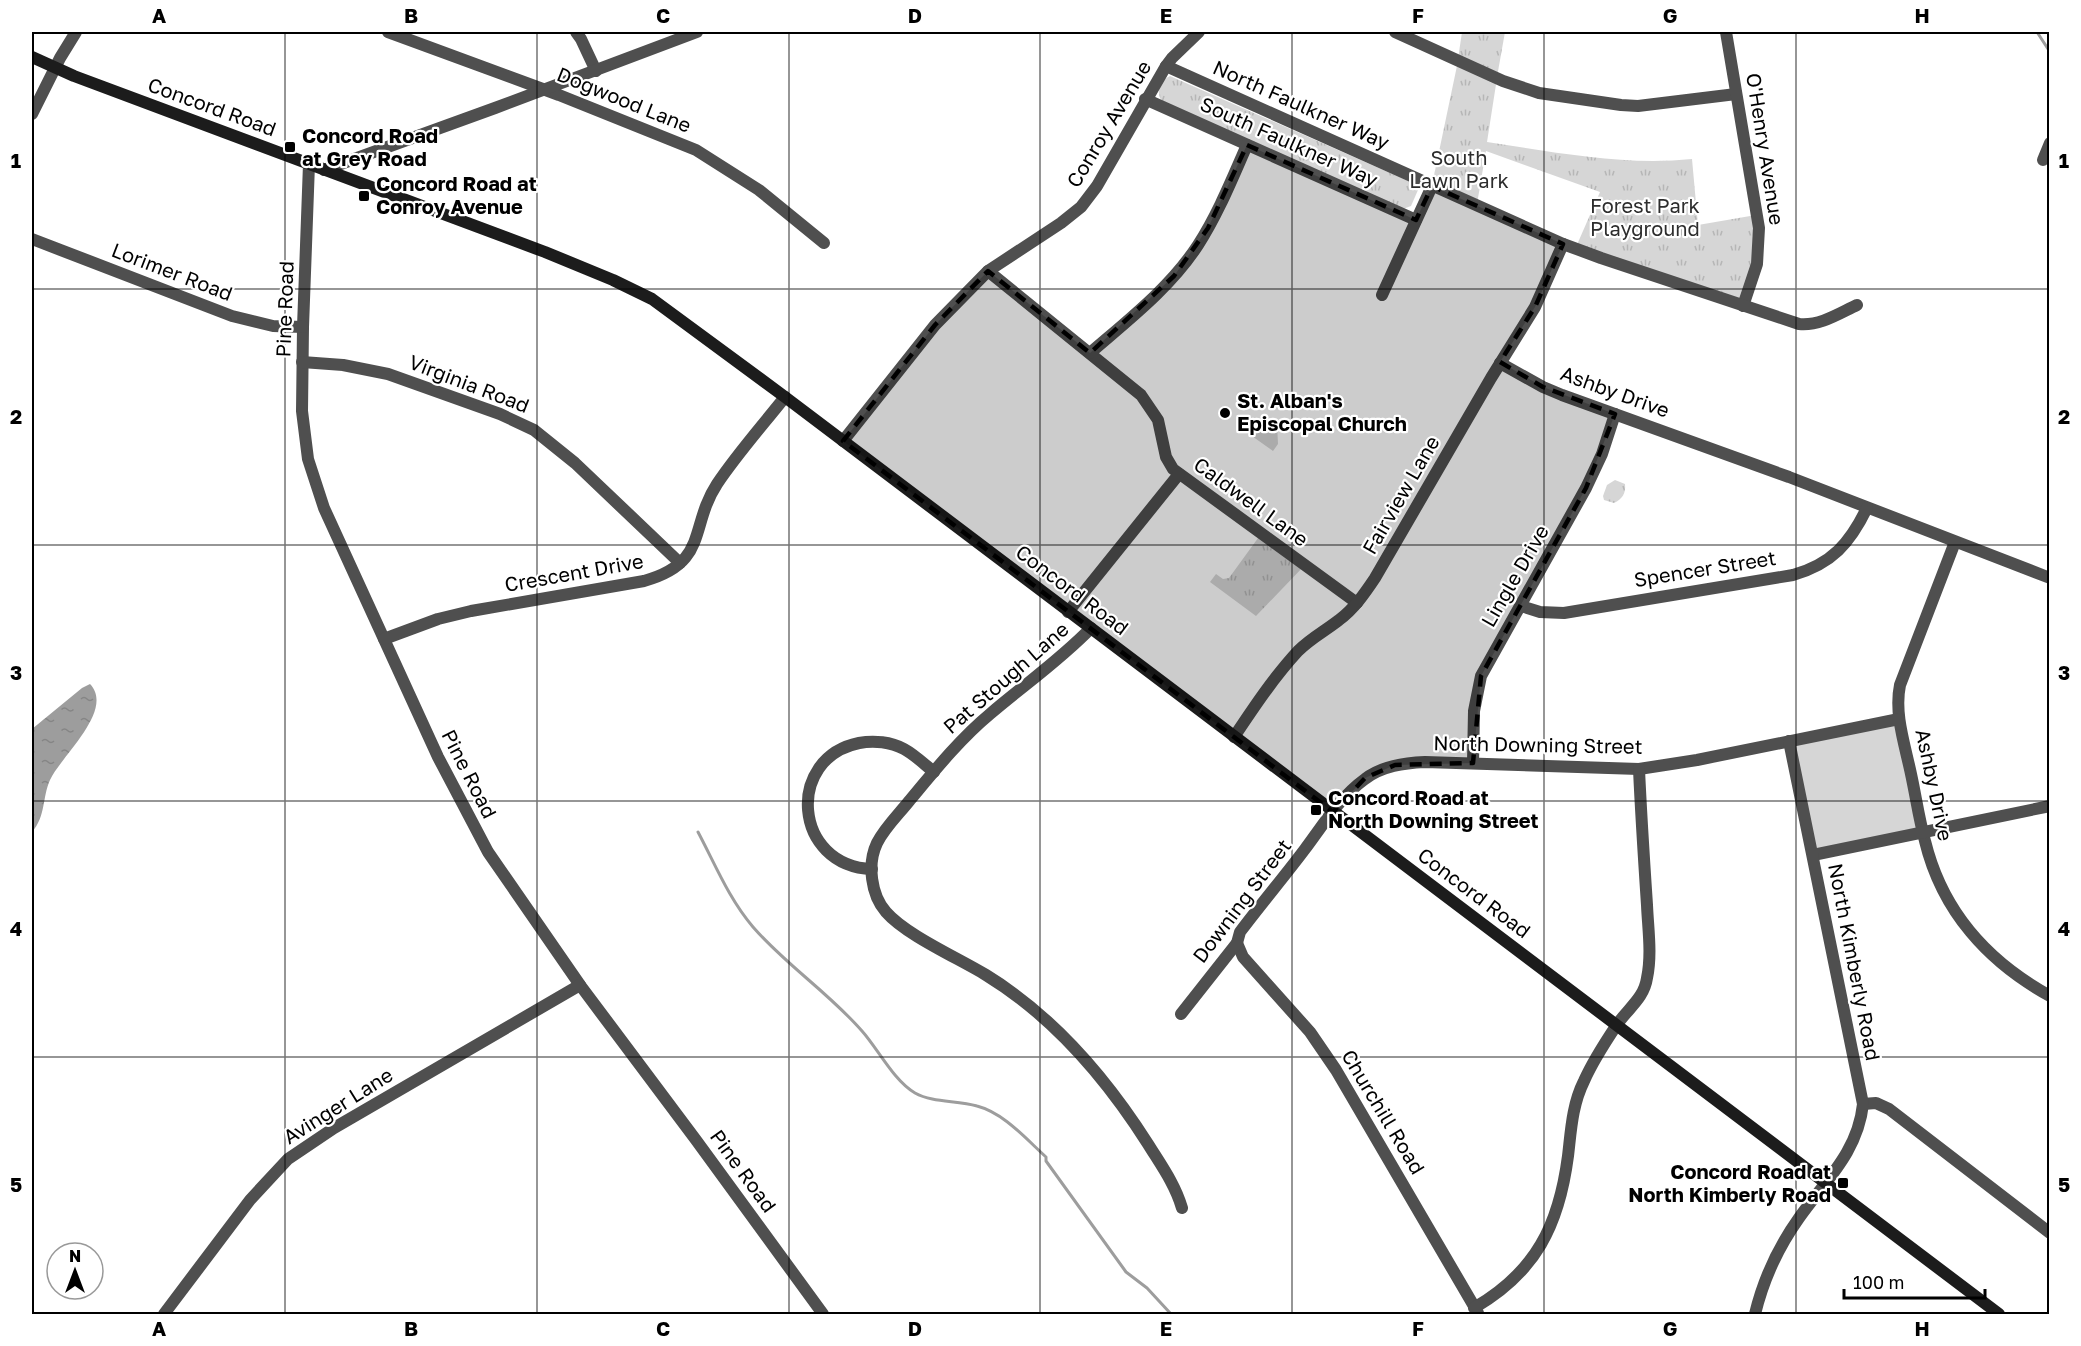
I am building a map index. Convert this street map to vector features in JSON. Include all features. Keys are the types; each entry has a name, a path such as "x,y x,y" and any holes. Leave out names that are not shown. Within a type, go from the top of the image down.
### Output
{"main road":[{"name":"Concord Road","path":"32,57 54,68 544,252 652,299 1999,1314"}],"street":[{"path":"32,114 54,68 76,32"},
{"name":"Dogwood Lane","path":"388,32 545,90 696,150 759,190 824,243"},
{"path":"576,32 596,71"},
{"path":"324,170 697,32"},
{"name":"Conroy Avenue","path":"843,441 934,326 988,271 1061,224 1081,207 1097,186 1166,66 1200,32"},
{"path":"1395,32 1503,81 1539,93 1638,106 1736,94"},
{"name":"O'Henry Avenue","path":"1726,32 1760,240 1757,264 1743,306"},
{"name":"North Faulkner Way","path":"1166,66 1432,186 1601,258 1787,321 1808,325 1823,321 1857,305"},
{"name":"South Faulkner Way","path":"1146,99 1416,220"},
{"path":"2043,160 2049,143"},
{"path":"1090,353 1160,291 1187,261 1208,228 1247,145"},
{"name":"Pine Road","path":"309,164 302,411 305,442 315,486 324,508 438,757 504,878 580,985 823,1314"},
{"path":"1382,295 1432,186"},
{"name":"Lorimer Road","path":"32,239 232,316 273,326 303,327"},
{"name":"Fairview Lane","path":"1234,737 1260,697 1298,651 1339,620 1357,603 1375,578 1535,307 1563,243"},
{"name":"Caldwell Lane","path":"988,271 1090,353 1147,403 1158,420 1168,462 1179,474 1357,603"},
{"name":"Virginia Road","path":"302,362 343,365 388,374 500,414 534,430 574,463 680,563"},
{"name":"Ashby Drive","path":"1500,363 1543,387 1789,477 2049,578"},
{"name":"Crescent Drive","path":"384,639 438,619 471,611 660,577 680,563 696,543 705,510 717,484 785,397"},
{"name":"Lingle Drive","path":"1473,763 1474,711 1481,676 1586,488 1602,454 1615,414"},
{"path":"1068,612 1179,474"},
{"name":"Spencer Street","path":"1521,606 1540,612 1564,613 1793,575 1828,560 1845,545 1868,508"},
{"name":"Ashby Drive","path":"1955,542 1900,685 1899,718 1923,832 1932,865 1946,898 1975,939 2001,964 2049,996"},
{"name":"Pat Stough Lane","path":"1091,628 1053,664 989,714 934,772 882,835 873,857 872,869 877,896 885,911 892,918 900,925 988,976 1019,998 1081,1055 1130,1115 1174,1186 1182,1208"},
{"name":"North Downing Street","path":"1333,812 1365,778 1395,765 1425,762 1639,769 1697,760 1899,718"},
{"path":"872,869 843,864 831,856 816,838 808,816 808,803 814,777 820,767 842,749 868,741 881,742 904,749 934,772"},
{"name":"North Kimberly Road","path":"1755,1314 1760,1296 1787,1237 1857,1135 1863,1104 1789,741"},
{"path":"1477,1311 1520,1274 1544,1241 1560,1201 1574,1107 1579,1092 1617,1024 1639,999 1645,987 1649,955 1639,769"},
{"path":"1813,855 2049,806"},
{"name":"Downing Street","path":"1181,1014 1237,943 1240,932 1333,812"},
{"name":"Churchill Road","path":"1237,943 1243,957 1310,1032 1341,1077 1477,1311"},
{"name":"Avinger Lane","path":"164,1314 250,1200 288,1159 334,1128 580,985"},
{"path":"1863,1104 1876,1103 1890,1109 2049,1233"}],"highlighted area":[{"path":"1247,145 1416,220 1432,186 1563,244 1535,307 1500,362 1543,387 1615,414 1586,488 1481,676 1473,763 1395,765 1365,778 1333,812 843,441 935,325 988,271 1090,353 1174,276 1208,228"}],"green space":[{"path":"1462,32 1505,32 1497,77 1458,59"},
{"name":"Forest Park Playground","path":"1458,61 1497,78 1487,142 1615,159 1666,161 1692,159 1698,225 1756,215 1759,240 1742,305 1576,247 1600,192 1486,151 1477,204 1432,185"},
{"path":"1170,76 1415,184 1418,190 1411,206 1403,209 1162,101 1159,94 1160,87"},
{"path":"1251,417 1261,425 1277,424 1278,444 1273,451 1242,429"},
{"path":"1615,480 1625,484 1625,491 1623,496 1614,503 1604,500 1603,496 1607,485"},
{"path":"1261,534 1304,566 1256,616 1210,582 1216,574 1223,579 1229,578"},
{"path":"1898,720 1922,831 1814,853 1791,742"}],"water":[{"path":"90,684 96,695 96,707 84,733 50,780 40,820 32,832 32,729"}],"waterway":[{"path":"2037,32 2050,52"},
{"path":"698,832 744,916 779,954 849,1017 900,1081 907,1088 922,1096 987,1109 1014,1127 1046,1157 1046,1161 1126,1272 1147,1288 1171,1314"}],"place":[{"name":"Concord Road at Grey Road","path":"290,147"},
{"name":"Concord Road at Conroy Avenue","path":"364,196"},
{"name":"St. Alban's Episcopal Church","path":"1225,413"},
{"name":"Concord Road at North Downing Street","path":"1316,810"},
{"name":"Concord Road at North Kimberly Road","path":"1843,1183"}],"park label":[{"name":"South Lawn Park","path":"1459,170"}]}
